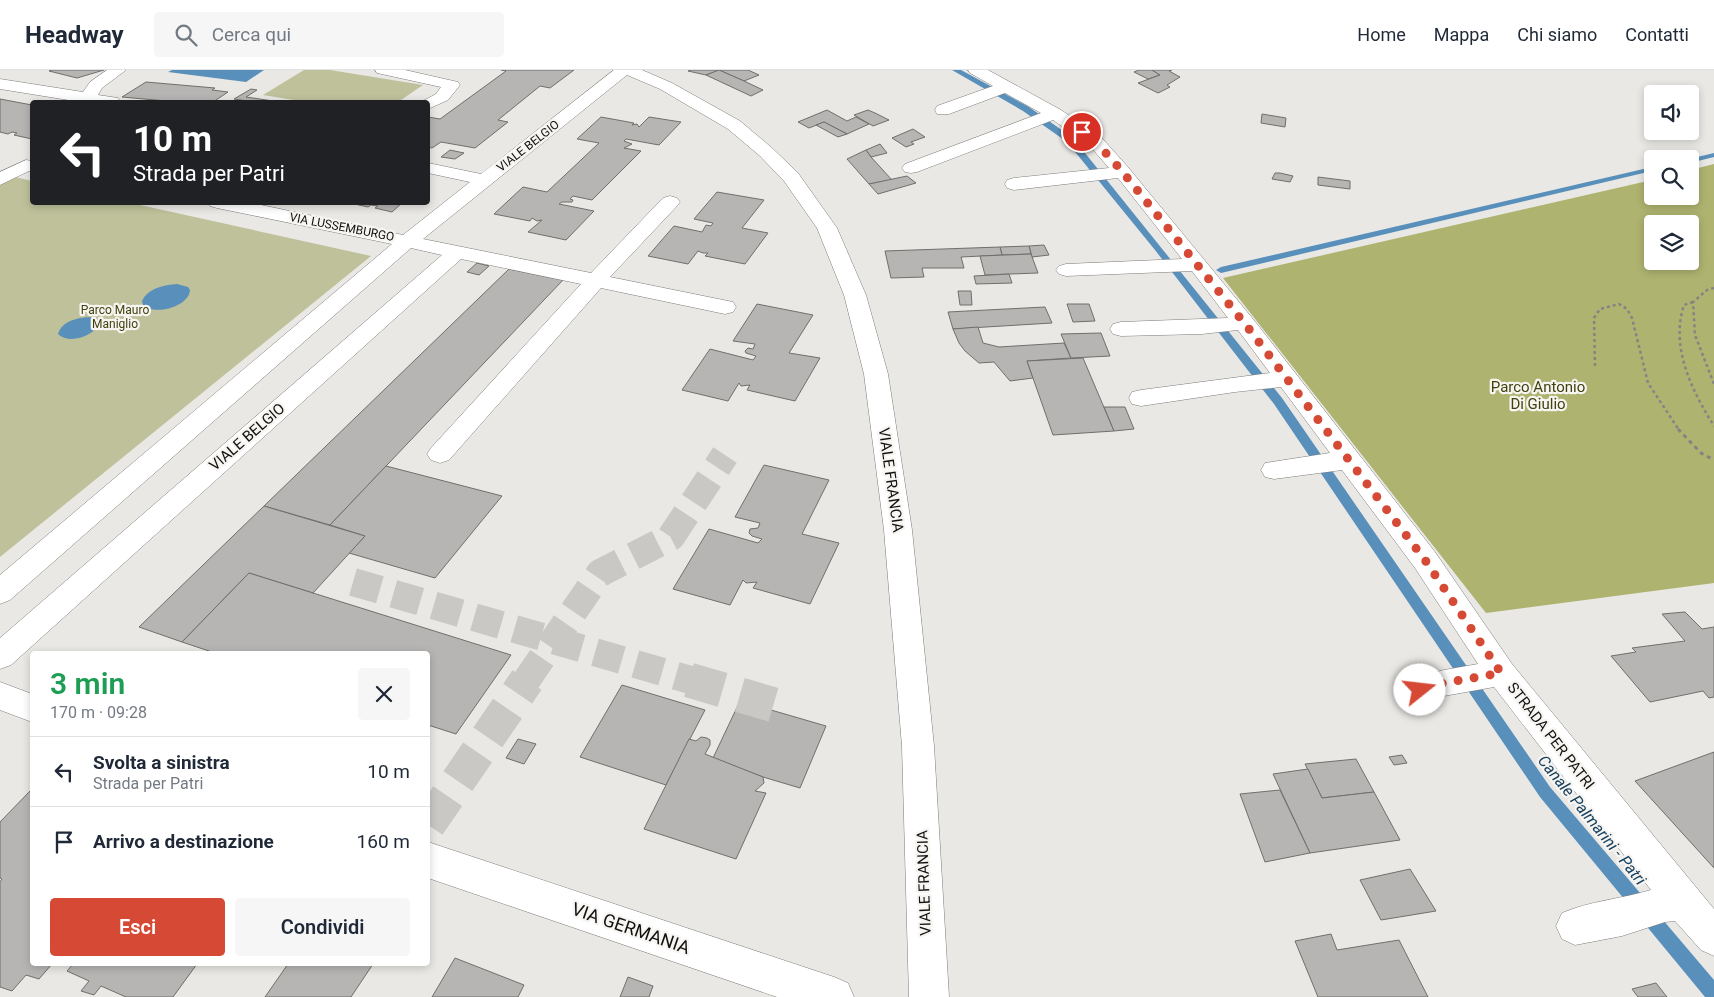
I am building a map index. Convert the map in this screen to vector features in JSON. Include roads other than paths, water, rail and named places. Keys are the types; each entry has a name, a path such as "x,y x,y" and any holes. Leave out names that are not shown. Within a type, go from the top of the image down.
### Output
{"street":[{"path":"87,99 96,85 118,70"},
{"path":"384,70 452,85"},
{"path":"443,70 436,76 452,85"},
{"name":"VIALE BELGIO","path":"0,592 409,240 624,70"},
{"name":"VIALE FRANCIA","path":"629,70 666,86 734,125 785,170 827,228 855,295 876,374 898,530 918,746 929,997"},
{"name":"STRADA PER PATRI","path":"976,70 998,90 1052,114 1095,141 1117,173 1192,265 1344,461 1425,560 1492,675 1674,903 1714,937"},
{"path":"0,84 95,100"},
{"path":"430,103 442,97 452,85"},
{"path":"943,110 998,90"},
{"path":"911,168 1052,114"},
{"path":"0,179 26,165 30,166"},
{"path":"430,168 485,180"},
{"path":"1014,184 1117,173"},
{"path":"440,454 596,280 670,202"},
{"name":"VIA LUSSEMBURGO","path":"232,205 409,240"},
{"path":"409,240 457,252 725,307"},
{"name":"VIALE BELGIO","path":"0,656 457,252"},
{"path":"1066,270 1192,265"},
{"path":"1121,329 1237,324"},
{"path":"1141,398 1235,384 1282,380"},
{"path":"1281,469 1344,461"},
{"path":"1432,686 1492,675"},
{"path":"0,696 30,707"},
{"name":"VIA GERMANIA","path":"430,861 834,997"},
{"path":"1575,926 1622,917 1674,903"}],"water":[{"path":"172,70 264,70 246,82 168,72"},
{"path":"177,284 188,287 190,290 184,301 178,305 155,310 143,305 142,301 152,290 162,286"},
{"path":"93,317 97,318 100,323 92,332 81,338 68,339 58,334 67,322"}],"waterway":[{"name":"Canale Palmarini - Patri","path":"956,70 1026,109 1070,140 1158,248 1278,401 1545,792 1714,994"},
{"path":"1699,159 1714,155"},
{"path":"1221,270 1644,171"}],"tunnel":[{"path":"554,640 600,573 671,537 725,455"},
{"path":"353,582 554,640"},
{"path":"526,681 554,640"},
{"path":"554,640 694,681"},
{"path":"430,822 527,680"},
{"path":"689,680 788,709"}],"park label":[{"name":"Parco Mauro Maniglio","path":"115,317"},
{"name":"Parco Antonio Di Giulio","path":"1538,396"}]}
